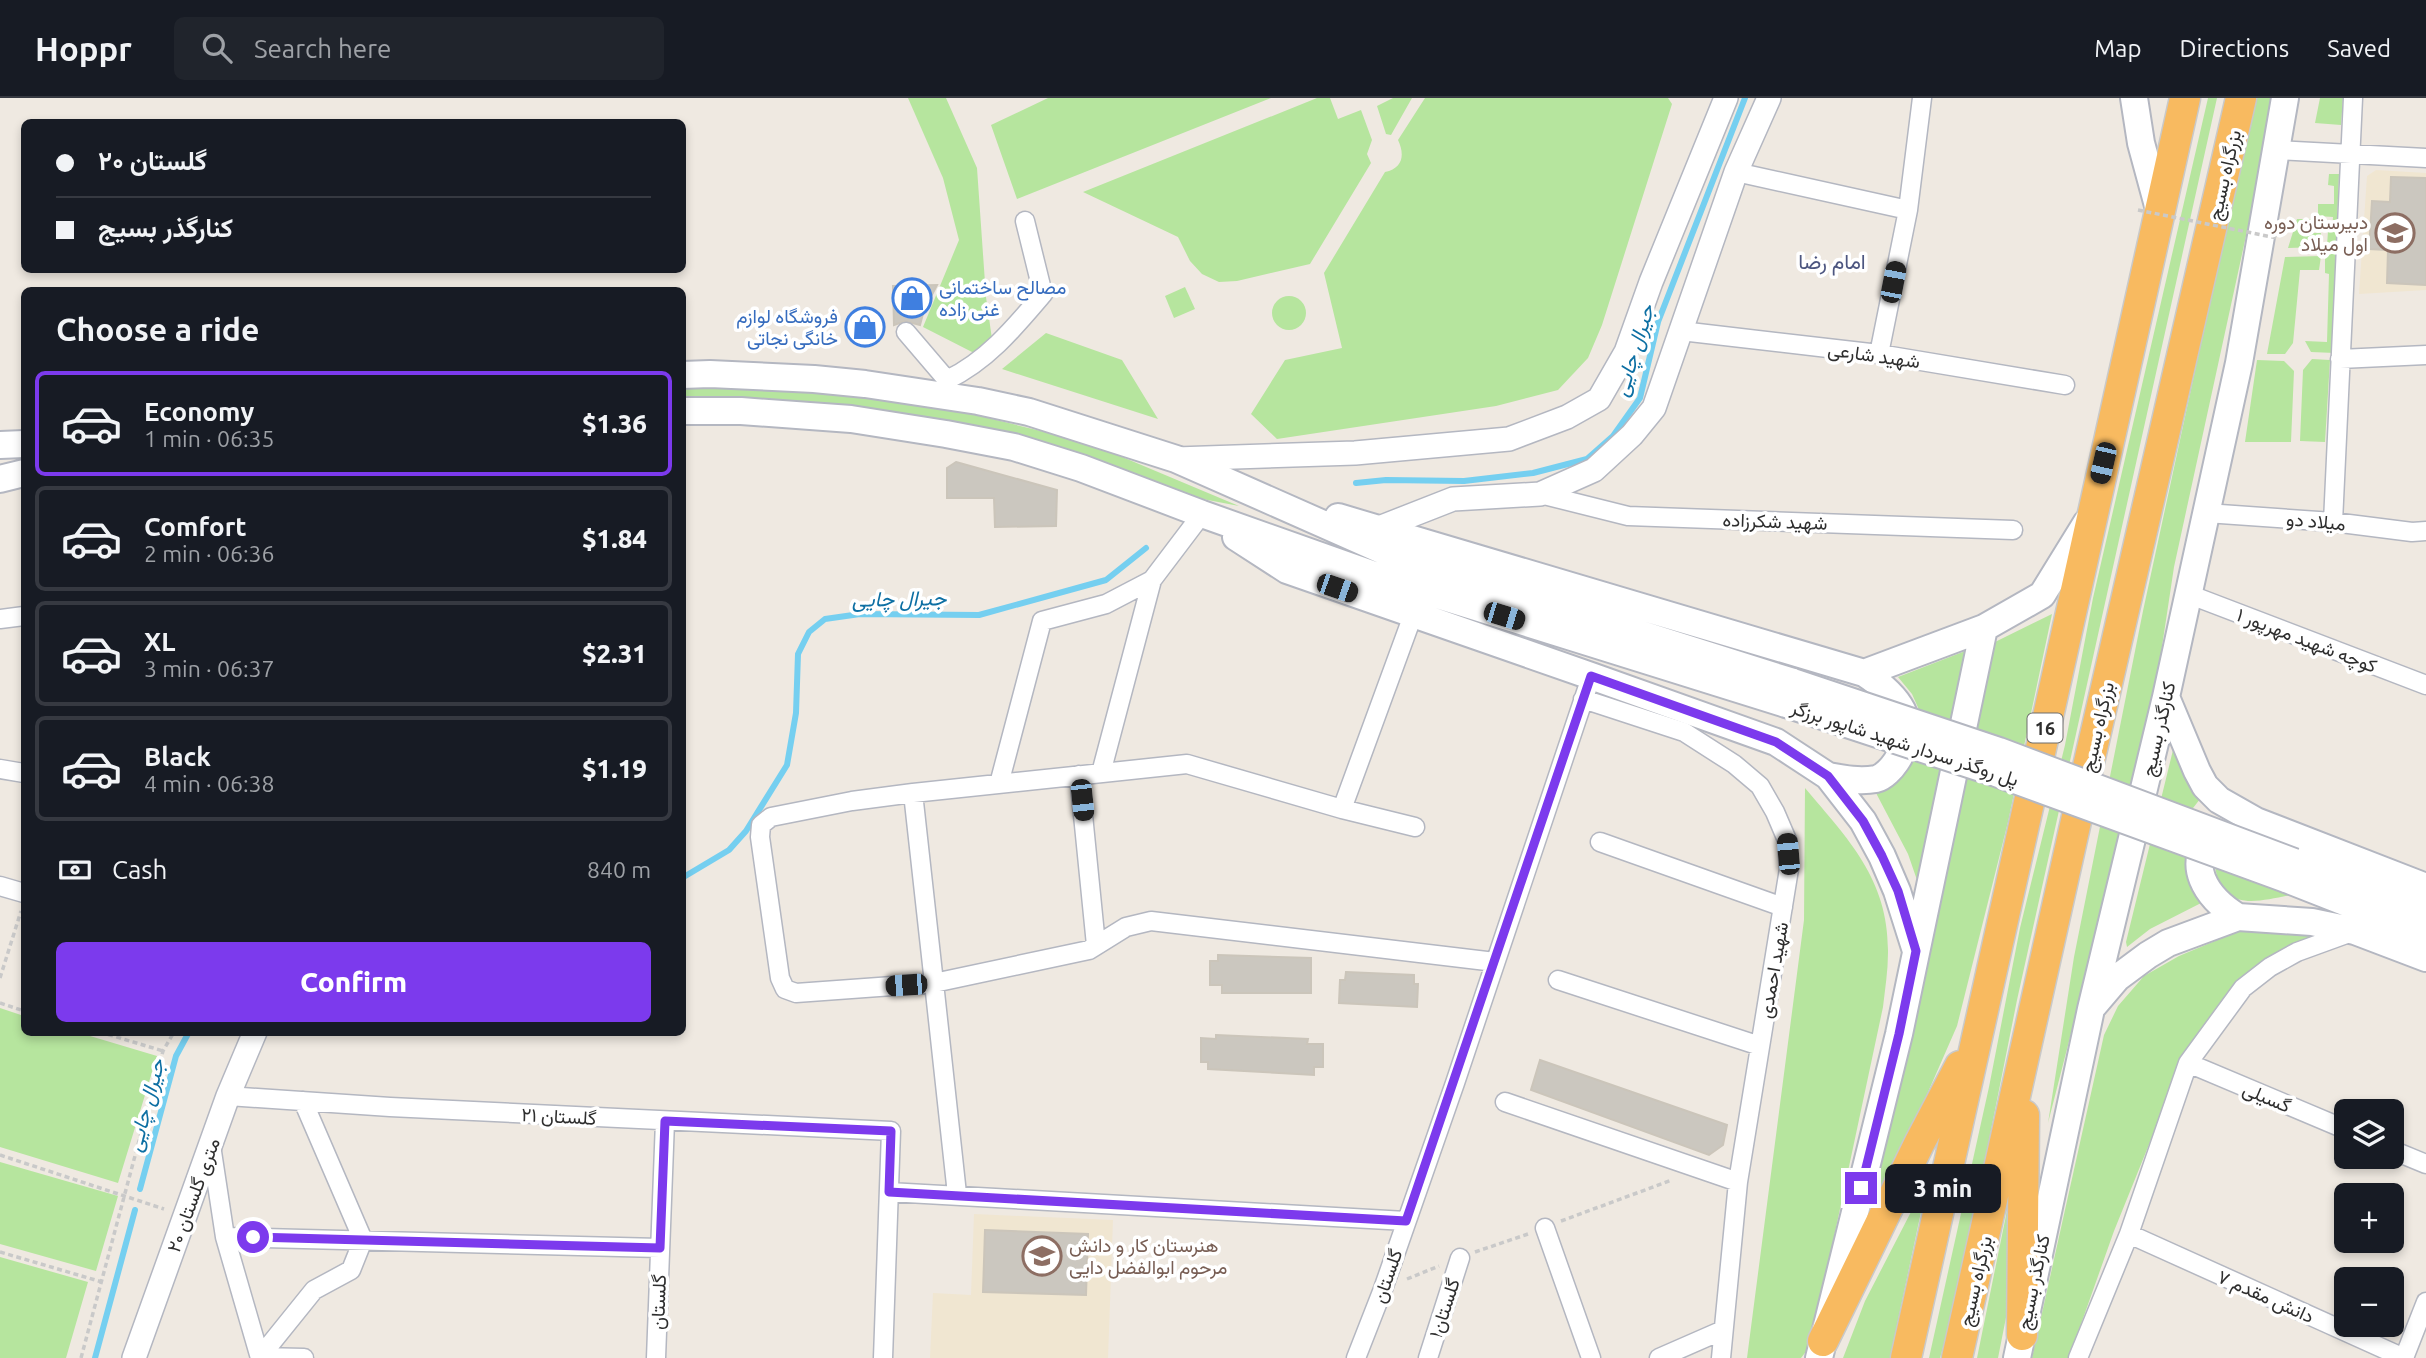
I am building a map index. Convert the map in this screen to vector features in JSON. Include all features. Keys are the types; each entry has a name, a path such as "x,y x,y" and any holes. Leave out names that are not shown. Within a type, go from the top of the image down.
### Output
{"highway":[{"name":"16","path":"1906,1358 2092,515 2149,212 2185,98"},
{"name":"بزرگراه بسیج","path":"1957,1358 2090,758 2241,98"},
{"path":"1818,1353 1919,1144 1978,1031"},
{"path":"2020,1347 2025,1057"}],"main road":[{"path":"2134,98 2149,212"},
{"name":"کنارگذر بسیج","path":"2020,1347 2091,1009 2166,697 2239,363 2285,98"},
{"path":"686,375 814,379 947,388 1176,459 1258,495 1379,528 1864,673 1886,688 1898,701 1905,717 1906,735 1902,752 1894,766 1879,778 1854,781 1828,776"},
{"path":"686,411 852,419 1028,451 1202,514 1287,570 1413,615 1587,687 1776,742 1828,776 1863,821 1898,891 1916,951"},
{"path":"0,445 21,444"},
{"path":"0,479 21,473"},
{"name":"پل روگذر سردار شهید شاپور برزگر","path":"1258,495 1399,558 1789,693 1996,772 2290,871 2426,912"},
{"name":"پل روگذر سردار شهید شاپور برزگر","path":"1202,514 1377,576 1789,693"},
{"path":"1864,673 1984,628 2042,595 2092,515"},
{"path":"1818,1353 1896,1047 1984,628"},
{"path":"2166,697 2205,786 2219,800 2256,821 2426,887"},
{"path":"2238,917 2224,908 2205,885 2199,857 2206,842 2215,834 2230,825 2256,821"},
{"name":"پل روگذر سردار شهید شاپور برزگر","path":"2290,871 2426,934"},
{"path":"2091,1009 2117,978 2168,943 2238,917 2312,922 2355,931 2426,958"}],"street":[{"path":"1176,459 1355,453 1509,439 1567,417 1599,399 1626,352 1651,282 1726,98"},
{"path":"1379,528 1453,499 1540,494 1594,470 1632,435 1654,408 1736,172 1769,98"},
{"path":"1879,354 1908,211 1923,98"},
{"path":"2333,522 2353,98"},
{"path":"2276,150 2426,158"},
{"path":"1736,172 1908,211"},
{"path":"906,332 947,388 1005,339 1043,295 1025,221"},
{"name":"شهید شارعی","path":"1681,331 1879,354 2065,385"},
{"path":"2340,359 2426,355"},
{"name":"شهید شکرزاده","path":"1540,494 1628,516 2013,530"},
{"name":"میلاد دو","path":"2206,513 2333,522 2421,533"},
{"path":"1101,773 1152,580 1202,514"},
{"path":"999,784 1042,621 1106,604 1152,580"},
{"name":"کوچه شهید مهرپور ۱","path":"2188,594 2426,685"},
{"path":"1342,809 1413,615"},
{"path":"0,619 21,616"},
{"name":"شهید احمدی","path":"1587,687 1684,732 1734,764 1760,786 1787,839 1789,869 1738,1182 1721,1358"},
{"name":"گلستان","path":"1356,1358 1406,1221 1587,687"},
{"path":"1415,827 1187,764 852,801 771,817 761,825 760,837 780,978 785,989 796,993 934,983 1088,950 1126,927 1151,921 1495,962"},
{"path":"0,769 21,772"},
{"path":"1079,775 1096,945"},
{"path":"913,793 957,1194"},
{"path":"1600,842 1783,907"},
{"path":"0,886 21,899"},
{"path":"2078,1358 2129,1234 2188,1063 2243,988 2270,967 2297,952 2355,931"},
{"path":"1558,981 1760,1046"},
{"name":"۲۰ متری گلستان","path":"134,1358 228,1096 253,1036"},
{"name":"گسیلی","path":"2188,1063 2334,1125"},
{"name":"گلستان ۲۱","path":"228,1096 891,1131 889,1192"},
{"path":"260,1357 314,1290 351,1270 363,1240 303,1101"},
{"path":"1506,1102 1738,1182"},
{"name":"گلستان","path":"656,1358 665,1121"},
{"path":"211,1145 225,1237 260,1357"},
{"path":"2404,1155 2426,1164"},
{"path":"883,1358 889,1192 1406,1221"},
{"path":"1545,1228 1591,1358"},
{"name":"دانش مقدم ۷","path":"2129,1234 2404,1358"},
{"path":"225,1237 660,1248"},
{"name":"گلستان۱","path":"1428,1358 1460,1258"},
{"path":"2404,1358 2426,1302"},
{"path":"1660,1358 1723,1330"},
{"path":"260,1357 304,1358"}],"path":[{"path":"2149,212 2277,237"},
{"path":"0,978 21,907"},
{"path":"0,1003 21,1009"},
{"path":"113,1036 163,1051"},
{"path":"81,1358 163,1051 172,1036"},
{"path":"0,1155 186,1217"},
{"path":"0,1252 103,1282"}],"shaded area":[{"name":"دبیرستان دوره اول میلاد","path":"2376,170 2426,173 2426,290 2359,294 2367,176"},
{"name":"هنرستان کار و دانش مرحوم ابوالفضل دایی","path":"974,1214 1113,1220 1108,1358 930,1358 933,1293 971,1295"}],"green space":[{"path":"908,98 946,98 977,168 986,297 992,339 974,353 923,327 959,240 943,178"},
{"path":"1048,98 1271,98 1017,199 991,125"},
{"path":"1317,98 1330,98 1338,119 1361,110 1372,140 1367,154 1371,163 1310,264 1237,281 1219,282 1202,274 1190,261 1178,237 1083,192"},
{"path":"1393,98 1412,98 1391,135 1386,134 1377,106"},
{"path":"1425,98 1668,98 1672,104 1602,325 1588,358 1558,390 1496,406 1277,439 1251,414 1285,360 1342,348 1324,273 1385,172 1399,164 1402,156 1398,140"},
{"path":"2208,98 2217,98 2017,1000 1946,1337 1940,1358 1929,1358 1989,1087 2020,928 2065,745 2093,598"},
{"path":"2254,98 2276,98 2174,567 2150,726 2048,1123 2074,957 2143,611"},
{"path":"2320,98 2343,98 2341,125 2315,123"},
{"path":"2329,174 2339,174 2336,246 2327,246 2333,217 2318,216 2318,204 2334,204 2334,186 2328,185"},
{"path":"2297,219 2311,219 2312,233 2321,233 2320,247 2288,248"},
{"path":"2325,254 2338,254 2335,353 2311,352 2305,341 2327,342 2329,274 2325,273"},
{"path":"2321,256 2319,270 2300,270 2293,343 2285,354 2267,354 2285,257"},
{"path":"1185,287 1195,309 1174,318 1165,296"},
{"path":"1289,296 1301,301 1306,313 1301,325 1289,330 1277,325 1272,313 1277,301"},
{"path":"1046,333 1122,360 1158,419 1002,369"},
{"path":"2312,359 2330,360 2325,442 2300,441 2303,370"},
{"path":"2257,360 2284,361 2294,371 2291,442 2245,442"},
{"path":"736,386 842,393 943,407 1108,451 1239,506 1192,497 1103,463 686,399 686,387"},
{"path":"2052,614 2008,822 1957,1026 1865,1236 1995,642"},
{"path":"1968,650 1917,880 1908,854 1876,793 1887,787 1920,712 1912,694 1898,677"},
{"path":"2173,750 2204,794 2186,817 2205,901 2150,929 2127,947 2126,942"},
{"path":"1805,788 1851,844 1874,882 1887,927 1887,973 1883,1007 1811,1345 1801,1358 1747,1358 1804,920"},
{"path":"2215,865 2291,895 2253,901 2232,897 2218,880"},
{"path":"2289,927 2328,930 2288,947 2184,1058 2114,1231 2069,1358 2032,1358 2104,1035 2118,1006 2144,976 2179,956 2239,931"},
{"path":"0,1008 21,1015 21,1036 90,1036 157,1056 118,1183 0,1147"},
{"path":"0,1162 118,1196 96,1271 0,1244"},
{"path":"1928,1179 1890,1358 1843,1358 1865,1301"},
{"path":"2012,1186 2014,1277 1998,1358 1977,1358"},
{"path":"0,1257 88,1282 66,1358 0,1358"}],"building":[{"name":"دبیرستان دوره اول میلاد","path":"2391,177 2426,178 2426,285 2387,283 2388,250 2369,249 2372,201 2390,202"},
{"name":"مصالح ساختمانی غنی زاده","path":"937,285 924,310 920,325 905,321 894,325 893,286"},
{"path":"956,462 1057,490 1056,526 995,527 994,498 947,498 947,468"},
{"path":"1218,955 1311,958 1311,993 1222,993 1222,985 1210,985 1210,961 1218,961"},
{"path":"1346,972 1414,975 1414,984 1418,984 1417,1007 1339,1003 1340,980 1345,980"},
{"path":"1216,1035 1308,1039 1307,1044 1323,1044 1323,1067 1314,1067 1314,1075 1208,1069 1208,1062 1201,1062 1201,1038 1216,1039"},
{"path":"1540,1060 1727,1125 1723,1145 1709,1155 1531,1090"},
{"path":"985,1230 1088,1234 1086,1295 983,1292"}],"waterway":[{"name":"جیرال چایی","path":"1356,483 1386,480 1464,481 1533,473 1587,459 1613,436 1640,398 1658,322 1745,98"},
{"name":"جیرال چایی","path":"686,876 729,850 746,831 787,765 796,713 798,654 809,632 825,619 860,614 979,615 1106,580 1146,548"},
{"name":"جیرال چایی","path":"140,1189 176,1056 187,1036"},
{"name":"جیرال چایی","path":"95,1358 135,1210"}],"place":[{"name":"دبیرستان دوره اول میلاد","path":"2395,233"},
{"name":"مصالح ساختمانی غنی زاده","path":"912,298"},
{"name":"فروشگاه لوازم خانگی نجاتی","path":"865,327"},
{"name":"هنرستان کار و دانش مرحوم ابوالفضل دایی","path":"1042,1256"}],"district":[{"name":"امام رضا","path":"1832,261"}],"route":[{"path":"253,1237 660,1248 665,1121 891,1131 889,1192 1406,1221 1591,676 1776,742 1828,776 1863,821 1882,856 1898,891 1916,951 1899,1034 1861,1188"}]}
